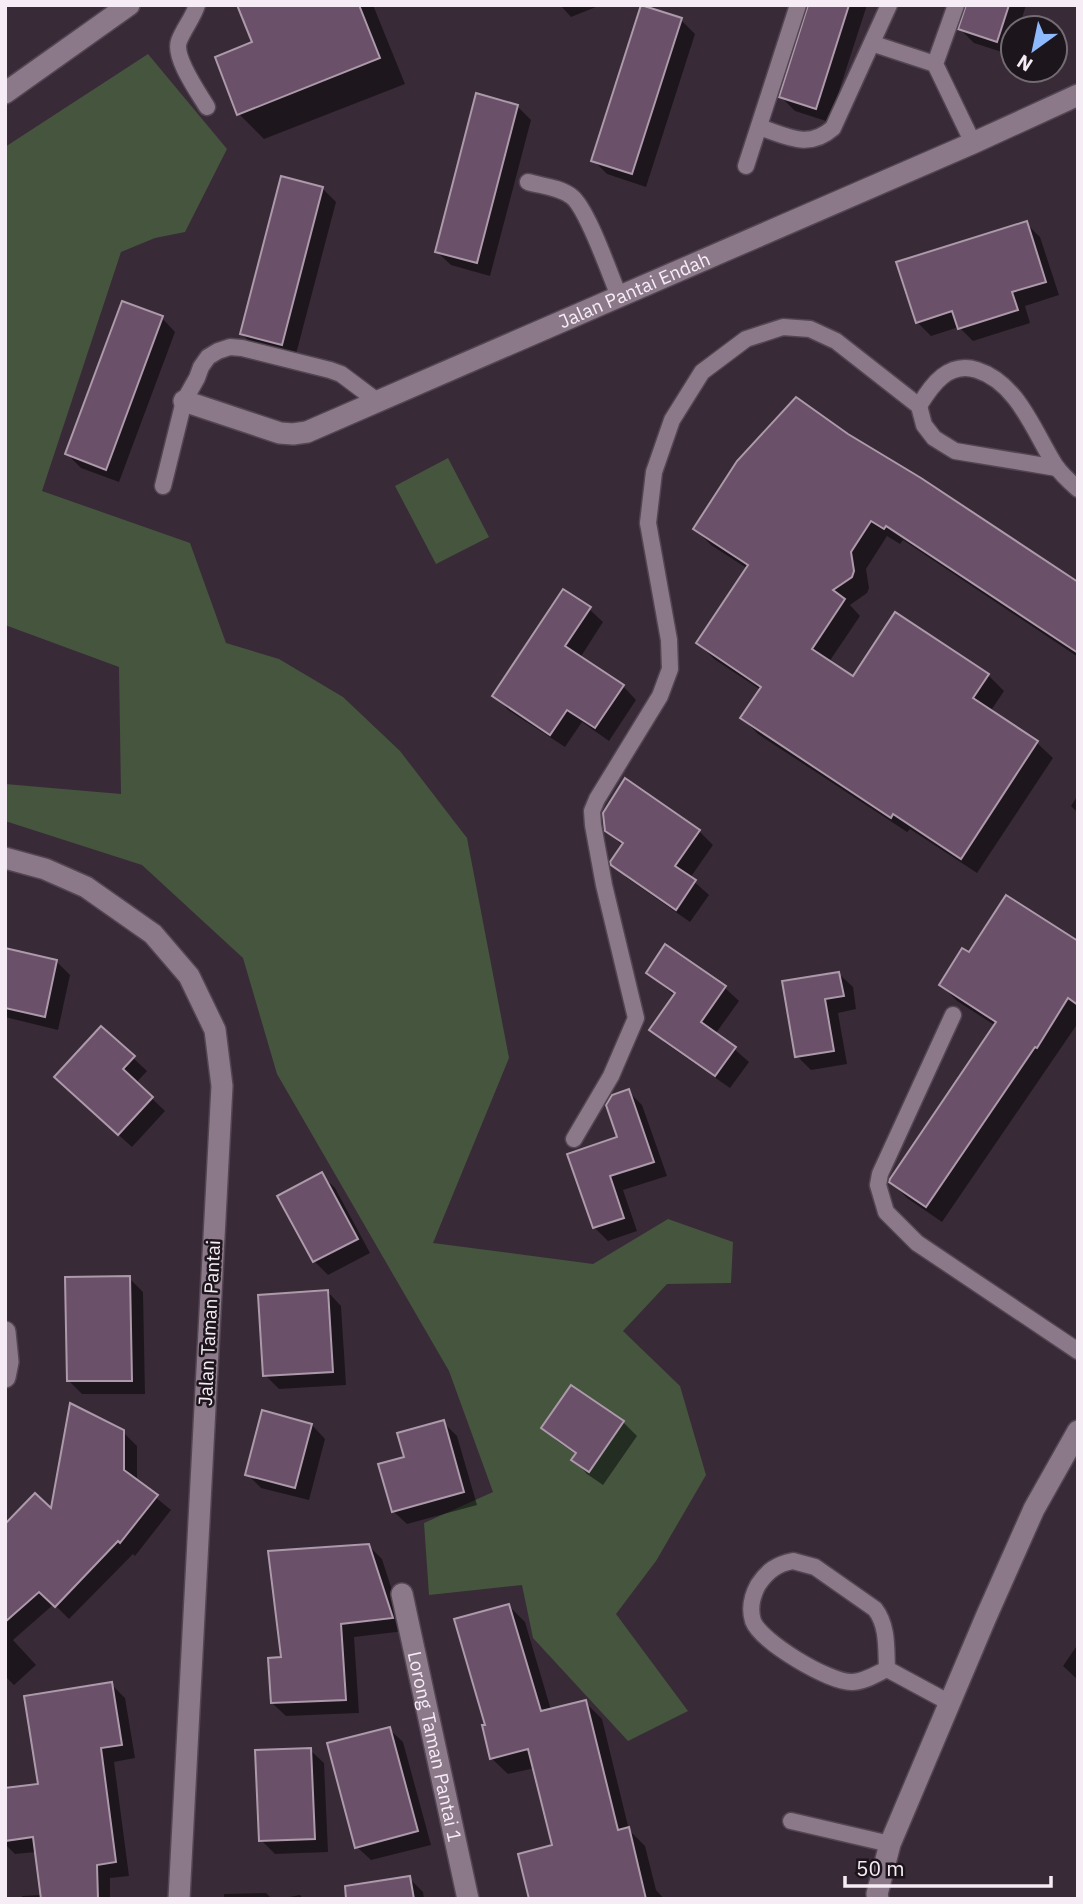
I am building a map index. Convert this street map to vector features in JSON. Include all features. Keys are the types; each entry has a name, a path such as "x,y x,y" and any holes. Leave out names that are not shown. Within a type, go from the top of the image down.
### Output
{"street":[{"path":"5,93 129,5"},
{"name":"Jalan Pantai Endah","path":"184,401 280,433 307,432 1078,95"},
{"name":"Jalan Taman Pantai","path":"5,858 45,869 86,887 153,934 190,976 215,1030 222,1086 179,1899"},
{"path":"5,1332 8,1362 5,1377"},
{"path":"878,1899 890,1844 950,1703 1034,1508 1078,1431"},
{"name":"Lorong Taman Pantai 1","path":"402,1594 468,1899"}],"lane":[{"path":"197,5 179,42 177,54 207,107"},
{"path":"746,166 798,5"},
{"path":"759,127 804,141 825,135 839,119 889,5"},
{"path":"956,5 935,64 973,143"},
{"path":"873,44 935,64"},
{"path":"528,183 556,189 572,196 582,211 619,296"},
{"path":"574,1139 611,1076 636,1018 604,885 592,818 597,799 660,696 670,669 669,640 648,523 654,472 672,420 702,372 746,339 783,327 810,329 836,341 919,406 924,425 934,438 955,451 1057,468"},
{"path":"163,486 184,401 201,367 208,357 218,351 230,347 242,348 335,372 377,401"},
{"path":"919,406 930,387 952,368 967,367 984,372 997,379 1018,401 1057,468 1078,489"},
{"path":"953,1015 880,1174 878,1185 886,1212 917,1243 1078,1351"},
{"path":"804,1562 869,1604 880,1616 883,1624 887,1669 860,1681 838,1681 823,1675 767,1639 759,1631 751,1609 752,1598 763,1578 781,1563 804,1562"},
{"path":"887,1669 950,1703"},
{"path":"791,1821 890,1844"}],"green space":[{"path":"148,54 227,149 185,232 155,238 121,252 42,491 190,543 226,643 279,659 343,697 400,751 467,838 509,1058 433,1243 593,1264 668,1219 733,1242 731,1283 667,1284 623,1331 680,1386 706,1475 656,1561 616,1614 688,1711 628,1741 533,1638 522,1585 429,1595 424,1523 493,1492 449,1371 277,1074 243,958 142,865 5,821 5,784 121,794 119,667 5,625 5,147"},
{"path":"448,458 489,537 436,564 395,486"}],"building":[{"path":"237,5 359,5 380,58 237,115 215,57 252,42"},
{"path":"641,5 682,18 632,174 591,161"},
{"path":"808,5 849,5 816,109 779,97"},
{"path":"966,5 1009,5 1006,14 999,14 997,42 958,29"},
{"path":"476,93 518,105 477,263 435,252"},
{"path":"281,176 323,187 282,345 240,334"},
{"path":"1027,221 1046,282 1012,292 1018,310 958,329 952,311 916,323 896,262"},
{"path":"122,301 163,316 106,470 65,454"},
{"path":"796,397 848,434 921,478 1078,582 1078,653 886,526 884,529 871,521 851,552 854,571 852,577 833,590 845,599 812,649 853,676 895,612 989,674 973,698 1038,741 961,859 893,814 891,818 740,718 761,687 696,643 748,565 693,529 737,461"},
{"path":"563,589 591,607 565,646 624,685 595,728 567,710 550,735 492,696"},
{"path":"625,778 700,830 675,866 696,880 676,910 611,865 610,862 623,843 605,831 603,813"},
{"path":"1006,895 1078,941 1078,1005 1068,998 1037,1048 1035,1047 926,1207 889,1182 890,1179 996,1022 939,985 962,948 969,952"},
{"path":"665,944 726,986 701,1022 736,1047 715,1076 649,1030 675,993 646,973"},
{"path":"5,948 57,960 45,1017 5,1008"},
{"path":"839,972 844,996 825,999 834,1051 795,1057 782,981"},
{"path":"101,1026 135,1056 123,1069 153,1097 118,1135 54,1077"},
{"path":"629,1089 654,1162 610,1176 624,1218 593,1228 567,1154 617,1137 606,1105 612,1095"},
{"path":"322,1172 358,1239 313,1262 277,1196"},
{"path":"130,1276 132,1381 67,1381 65,1277"},
{"path":"328,1290 333,1372 263,1376 258,1295"},
{"path":"571,1385 624,1421 589,1472 571,1460 576,1453 541,1428"},
{"path":"70,1403 124,1430 124,1470 158,1495 120,1543 118,1541 55,1607 39,1592 5,1622 5,1524 35,1493 51,1508"},
{"path":"262,1410 312,1424 295,1488 245,1475"},
{"path":"444,1420 464,1492 392,1512 378,1464 404,1457 397,1433"},
{"path":"369,1544 393,1618 341,1624 346,1700 271,1703 268,1658 281,1657 268,1551"},
{"path":"509,1604 541,1711 586,1700 618,1830 629,1827 646,1899 529,1899 518,1854 552,1845 528,1749 490,1759 482,1725 485,1725 454,1619"},
{"path":"112,1682 122,1745 101,1748 116,1862 97,1865 98,1899 41,1899 33,1837 5,1841 5,1788 38,1784 24,1696"},
{"path":"390,1727 418,1831 355,1848 327,1743"},
{"path":"311,1748 315,1839 259,1841 255,1750"},
{"path":"410,1876 414,1899 346,1899 345,1886"}]}
